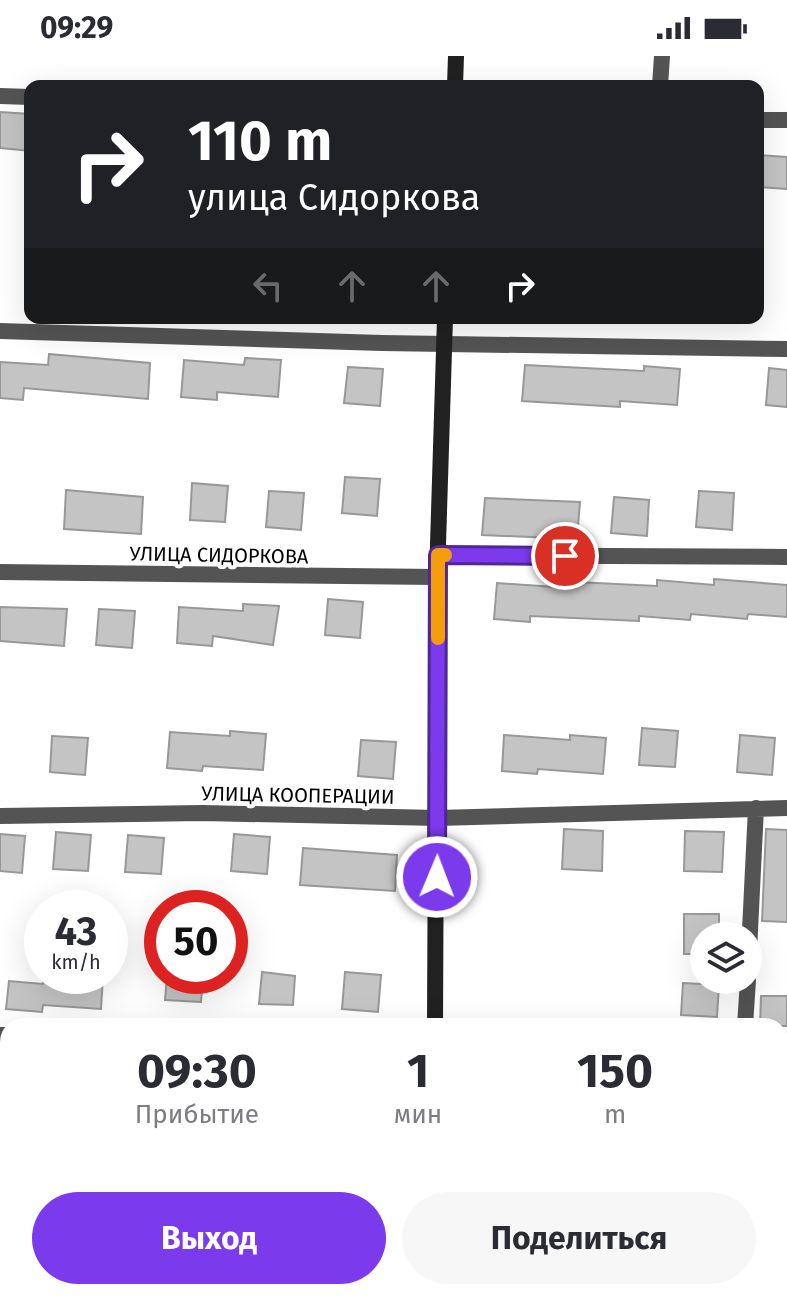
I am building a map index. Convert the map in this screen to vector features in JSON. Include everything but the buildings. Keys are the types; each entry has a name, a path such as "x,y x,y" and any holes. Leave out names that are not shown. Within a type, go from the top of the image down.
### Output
{"main road":[{"path":"455,80 456,56"},
{"path":"435,1018 437,577 445,324"}],"street":[{"path":"660,80 662,56"},
{"path":"0,96 24,97"},
{"path":"764,120 787,120"},
{"path":"0,331 382,343 444,341 787,349"},
{"path":"438,555 787,557"},
{"name":"УЛИЦА СИДОРКОВА","path":"0,572 437,577"},
{"path":"750,922 756,808"},
{"name":"УЛИЦА КООПЕРАЦИИ","path":"0,816 203,813 438,818 787,808"},
{"path":"746,1018 747,994"}],"slow traffic":[{"path":"438,638 438,555 445,555"}],"route":[{"path":"437,877 438,555 565,556"}]}
